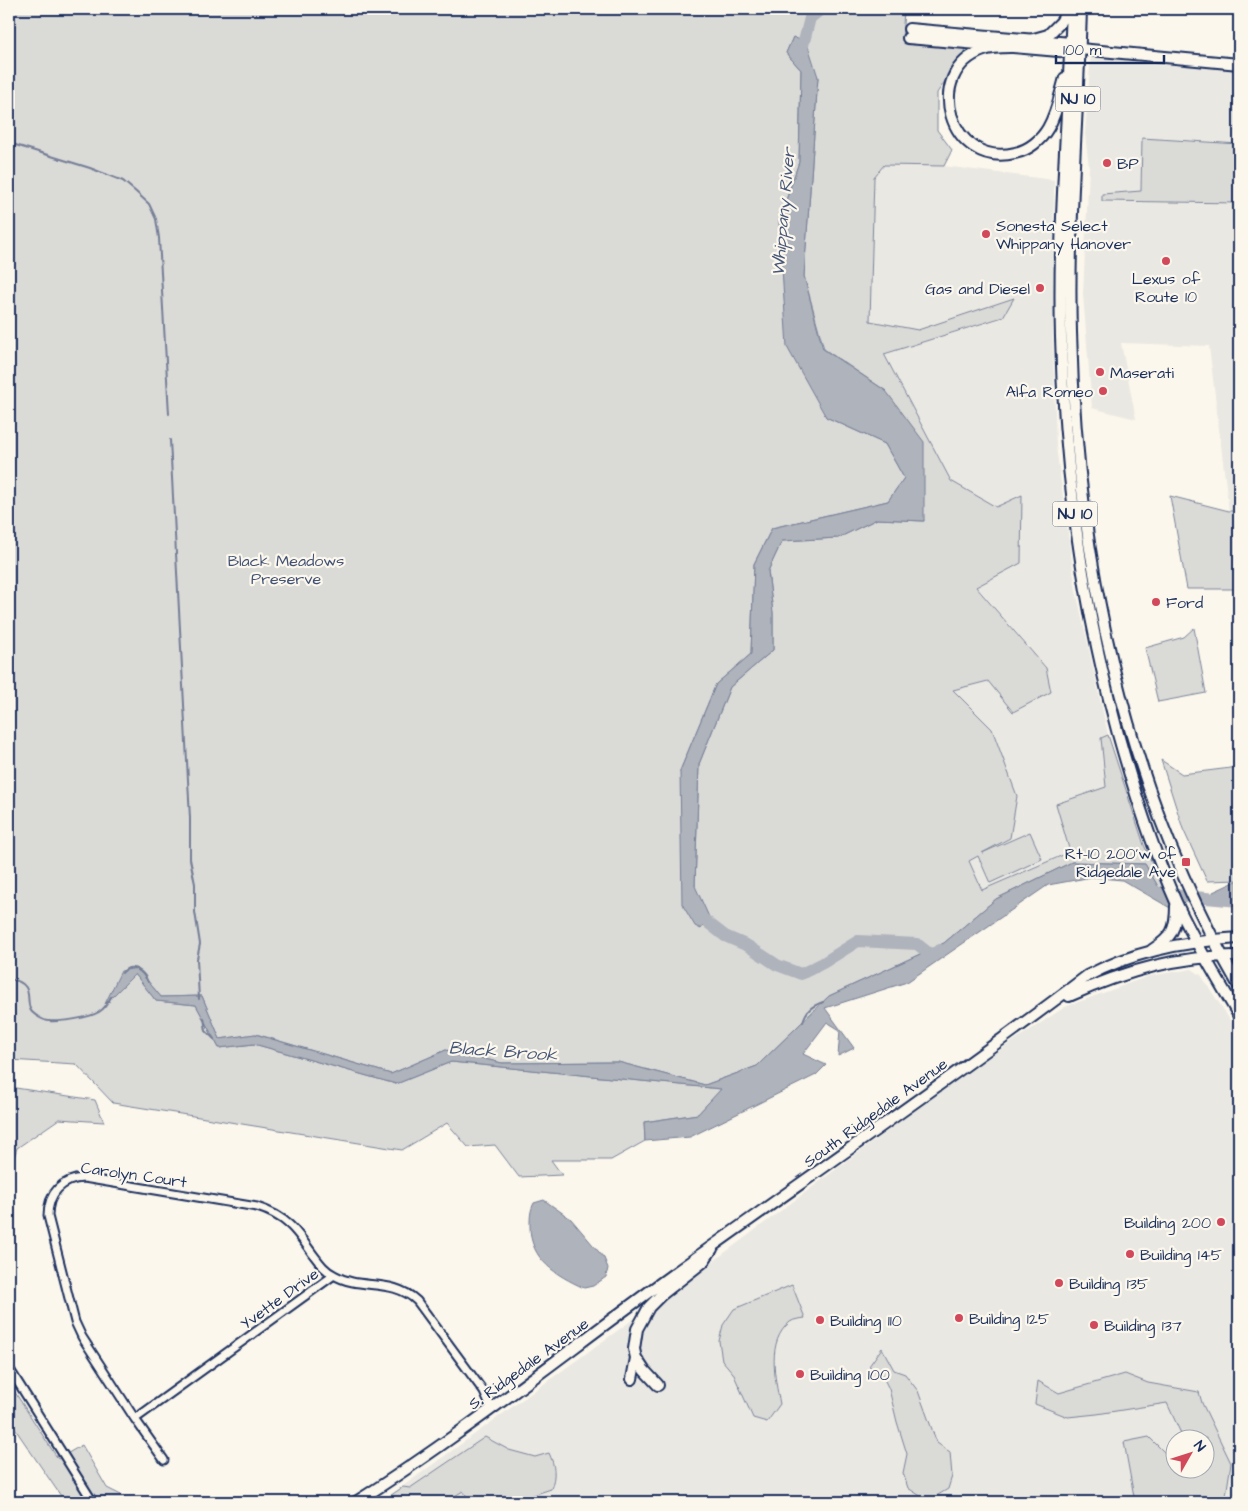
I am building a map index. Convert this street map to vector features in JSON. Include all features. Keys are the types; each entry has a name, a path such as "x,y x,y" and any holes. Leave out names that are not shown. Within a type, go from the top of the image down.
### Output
{"main road":[{"path":"1030,40 1048,35 1061,22 1070,9"},
{"name":"NJ 10","path":"1070,9 1073,51 1070,295 1072,383 1082,494 1096,588 1112,661 1146,779 1176,861 1205,924 1239,986"},
{"name":"NJ 10","path":"1082,9 1073,51 1061,272 1062,373 1069,461 1084,584 1096,648 1141,813 1176,902 1205,958 1239,1016"},
{"path":"1073,51 1030,40 909,33 1010,47 1239,64"},
{"path":"1010,47 992,48 970,57 957,71 950,89 949,109 951,118 961,136 976,148 1005,155 1028,148 1043,135 1053,118 1073,51"},
{"path":"1152,950 1166,941 1173,932 1176,921 1176,902"},
{"name":"South Ridgedale Avenue","path":"715,1244 1052,1004 1087,976 1122,960 1152,950 1213,939 1239,938"},
{"name":"South Ridgedale Avenue","path":"1052,1004 1118,975 1205,958 1239,956"},
{"path":"658,1385 636,1358 634,1349 637,1329 649,1307 660,1295 703,1262 715,1244"},
{"name":"S. Ridgedale Avenue","path":"356,1502 432,1451 715,1244"},
{"path":"632,1379 636,1358"}],"street":[{"name":"Carolyn Court","path":"164,1460 87,1346 75,1322 48,1216 53,1194 62,1184 70,1180 84,1178 268,1210 288,1222 296,1230 321,1265 334,1276"},
{"name":"Yvette Drive","path":"135,1419 334,1276 346,1280 391,1286 412,1295 484,1392 491,1408"},
{"path":"9,1368 93,1502"}],"shaded area":[{"path":"1091,54 1239,63 1239,144 1142,138 1141,191 1102,194 1102,201 1239,203 1239,511 1229,511 1209,346 1121,343 1136,419 1092,408 1083,294 1089,167 1085,134"},
{"path":"884,165 944,166 1054,180 1053,343 1056,446 1076,591 1108,735 1101,738 1106,787 1070,851 982,890 969,860 1010,838 992,729 952,690 1046,667 976,586 1021,495 996,507 951,481 884,354 1003,318 1013,298 918,331 870,321 874,177"},
{"path":"1192,969 1201,975 1239,1034 1239,1502 381,1502 715,1260 959,1077 1065,1007 1149,976"}],"green space":[{"name":"Black Meadows Preserve","path":"9,9 904,9 902,41 967,48 937,93 937,130 952,150 944,166 884,165 874,177 870,321 918,330 1014,298 1003,317 884,354 951,481 996,507 1022,495 1021,563 976,587 1046,668 1051,692 1013,712 988,681 953,690 992,729 1017,796 1010,838 982,853 1030,832 1042,859 990,883 978,856 969,861 982,890 1070,852 1056,804 1106,787 1101,738 1108,735 1144,845 1163,887 1159,888 1145,864 1072,862 996,899 944,943 829,996 757,1066 705,1085 618,1062 502,1063 446,1050 391,1074 256,1034 220,1039 202,996 161,997 137,968 106,1002 135,974 156,1001 196,1005 219,1048 254,1044 396,1084 451,1062 722,1089 698,1114 644,1122 645,1141 611,1160 551,1160 562,1175 519,1177 495,1145 468,1147 447,1123 402,1150 113,1103 76,1064 9,1060","holes":["793,37 818,77 804,276 824,349 886,391 924,521 877,519 838,538 782,541 768,571 773,613 773,650 730,687 699,764 695,886 680,771 716,684 751,654 754,564 772,528 888,501 904,478 885,444 826,417 779,221 799,162 801,70 786,53"]},
{"path":"1142,138 1239,144 1239,203 1102,201 1102,194 1141,191"},
{"path":"1170,496 1229,511 1239,511 1239,589 1187,589"},
{"path":"1194,628 1206,693 1158,702 1145,648 1184,637"},
{"path":"1161,760 1182,774 1239,767 1239,880 1207,881 1183,829"},
{"path":"9,1087 95,1100 104,1122 59,1119 17,1148 9,1174"},
{"path":"792,1285 805,1318 790,1322 782,1330 778,1339 774,1360 780,1404 767,1422 753,1418 733,1373 722,1360 719,1341 723,1325 734,1309"},
{"path":"882,1348 894,1370 905,1374 918,1391 937,1443 950,1452 952,1476 948,1489 928,1501 908,1488 903,1473 907,1454 889,1389 882,1375 869,1366"},
{"path":"1125,1374 1148,1383 1199,1392 1214,1428 1178,1428 1167,1403 1068,1417 1035,1404 1038,1381 1059,1393"},
{"path":"9,1383 58,1459 82,1445 107,1488 125,1497 128,1502 65,1502 9,1420"},
{"path":"1216,1432 1231,1463 1225,1502 1135,1502 1124,1442 1149,1437 1166,1454 1166,1478 1216,1478"},
{"path":"485,1437 509,1450 535,1457 549,1453 554,1471 551,1489 512,1502 471,1502 463,1491 445,1502 381,1502 403,1487 410,1488"}],"water":[{"path":"793,37 807,43 818,77 804,276 823,349 886,391 924,442 924,521 877,519 838,538 782,541 768,571 773,613 773,650 730,687 699,764 695,886 709,917 701,929 695,926 682,904 680,771 716,684 751,654 754,564 772,528 888,501 904,478 885,444 826,417 787,347 779,221 799,162 801,70 786,53"},
{"path":"1072,862 1145,864 1159,888 1163,887 1172,909 1122,880 1092,877 1048,885 907,982 825,1008 854,1048 838,1056 840,1030 827,1022 803,1054 826,1065 816,1075 690,1137 645,1141 644,1122 698,1114 721,1089 451,1062 396,1084 254,1044 219,1048 196,1005 156,1001 135,974 105,1004 121,971 137,968 161,997 202,996 220,1039 255,1034 391,1074 446,1050 502,1063 618,1062 705,1085 757,1066 829,996 944,943 996,899"},
{"path":"1239,880 1239,905 1216,904 1213,892"},
{"path":"544,1200 571,1219 604,1258 608,1268 606,1277 593,1286 584,1288 564,1278 546,1265 534,1248 530,1226 531,1211 534,1203"}],"waterway":[{"name":"Whippany River","path":"800,57 810,18 821,9"},
{"path":"9,143 90,168 123,181 149,204 156,219 159,238 169,414"},
{"path":"170,440 190,818 190,859 195,884 195,912 200,944 197,959 199,999"},
{"name":"Whippany River","path":"1150,889 1161,894 1239,901"},
{"name":"Whippany River","path":"697,909 698,915 725,936 748,946 777,965 801,974 823,963 858,941 917,944 931,955 940,950"},
{"name":"Black Brook","path":"122,973 129,968 137,969 148,982"},
{"name":"Black Brook","path":"9,979 24,985 27,989 32,1012 47,1021 82,1018 94,1014 103,1009 111,997"},
{"name":"Black Brook","path":"803,1022 810,1009 823,1002"},
{"name":"Black Brook","path":"204,1018 206,1031 214,1039"}],"place":[{"name":"BP","path":"1107,163"},
{"name":"Sonesta Select Whippany Hanover","path":"986,234"},
{"name":"Lexus of Route 10","path":"1166,261"},
{"name":"Gas and Diesel","path":"1040,288"},
{"name":"Maserati","path":"1100,372"},
{"name":"Alfa Romeo","path":"1103,391"},
{"name":"Ford","path":"1156,602"},
{"name":"Rt-10 200'w of Ridgedale Ave","path":"1186,862"},
{"name":"Building 200","path":"1221,1222"},
{"name":"Building 145","path":"1130,1254"},
{"name":"Building 135","path":"1059,1283"},
{"name":"Building 125","path":"959,1318"},
{"name":"Building 110","path":"820,1320"},
{"name":"Building 137","path":"1094,1325"},
{"name":"Building 100","path":"800,1374"}]}
